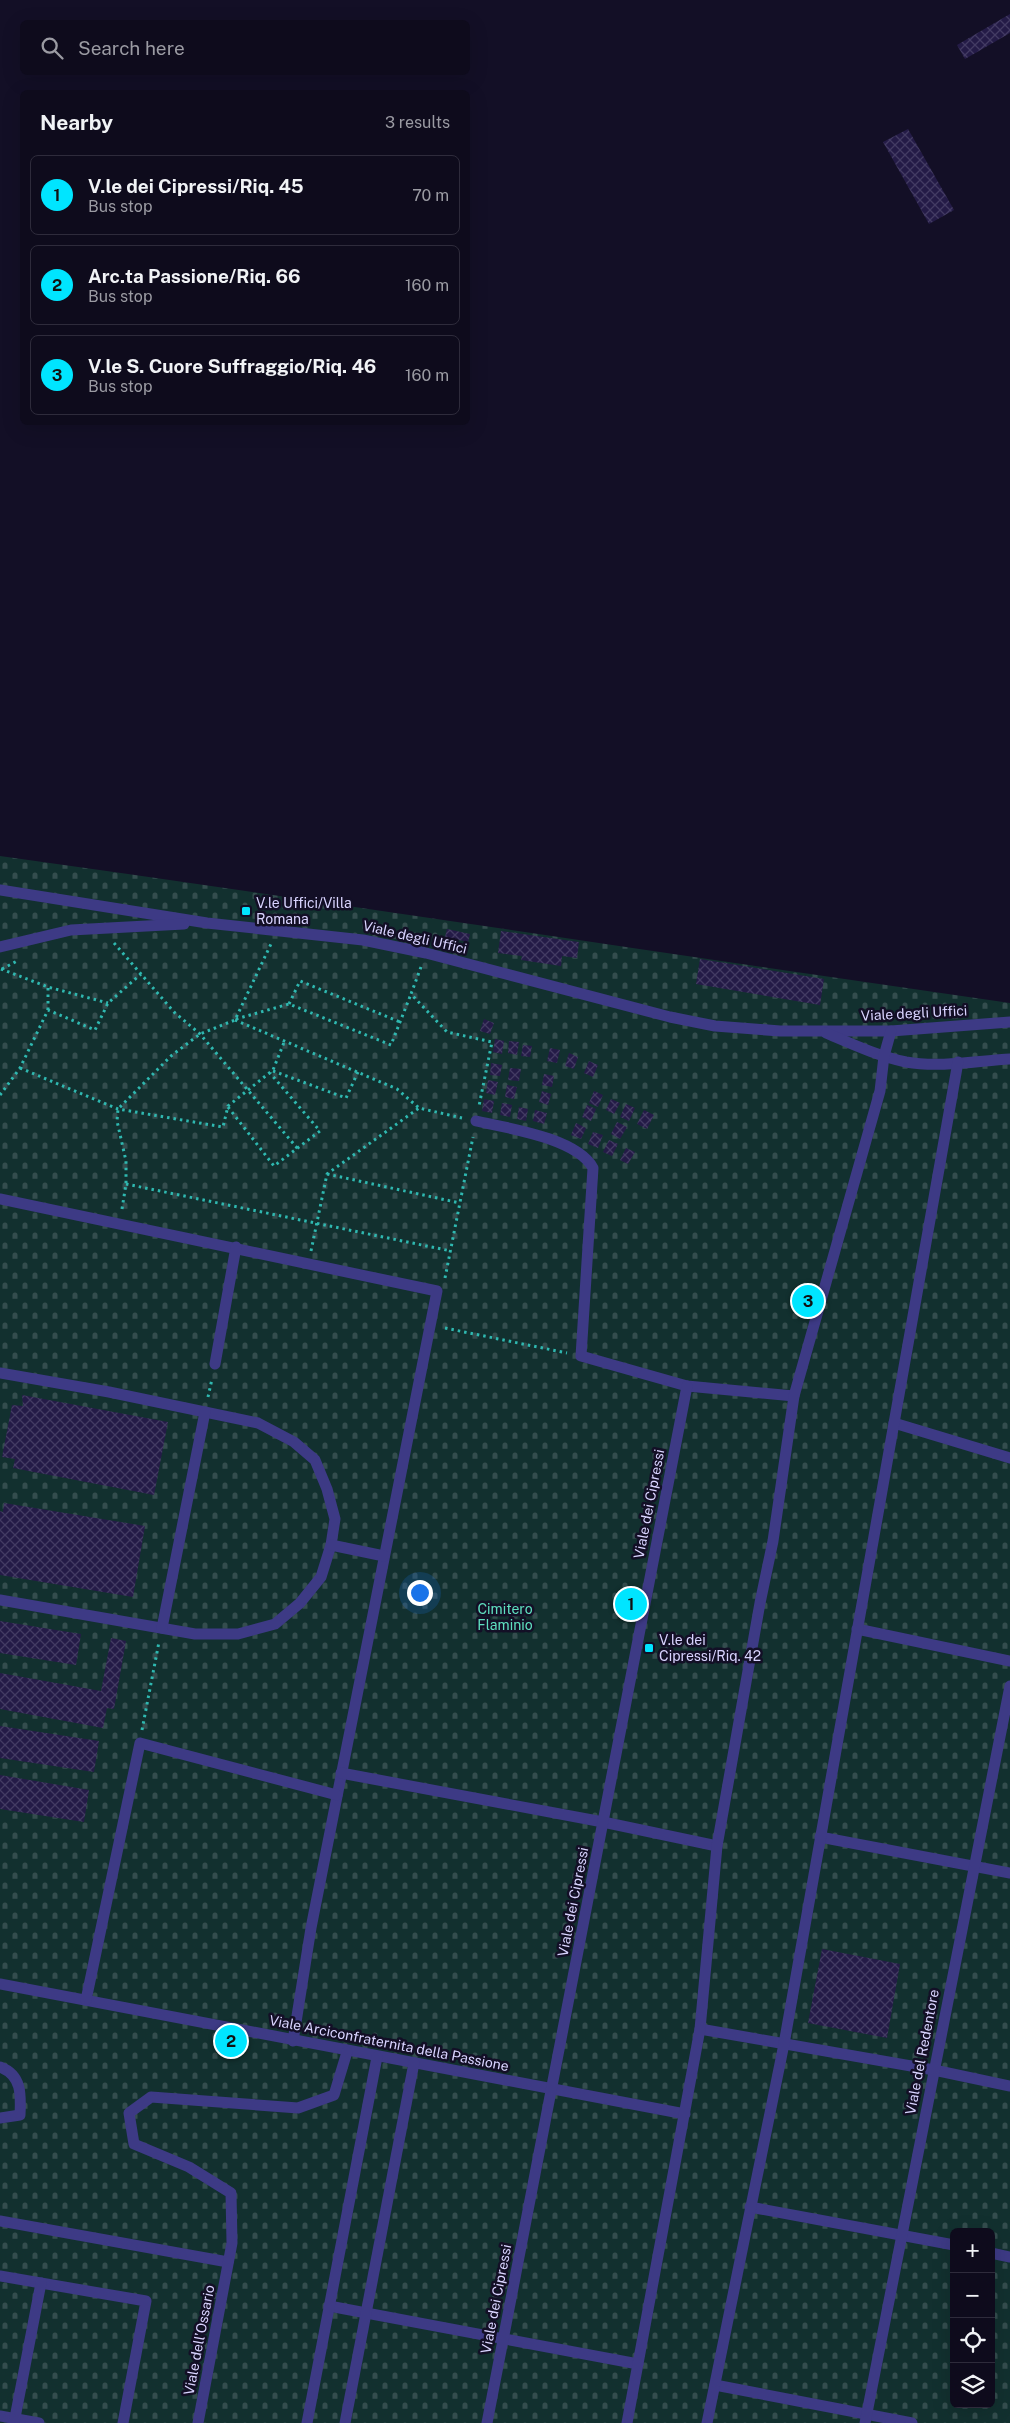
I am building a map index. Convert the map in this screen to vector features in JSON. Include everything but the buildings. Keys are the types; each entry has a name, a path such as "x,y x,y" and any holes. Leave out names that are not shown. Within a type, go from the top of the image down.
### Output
{"lane":[{"name":"Viale degli Uffici","path":"0,890 208,922 363,940 426,953 695,1023 736,1029 891,1031 1010,1022"},
{"path":"0,947 53,934 100,927 208,922"},
{"name":"Viale degli Uffici","path":"820,1031 884,1056 916,1063 1010,1059"},
{"path":"627,2423 700,2029 717,1846 760,1602 773,1541 794,1396 880,1091 884,1056 891,1031"},
{"path":"707,2423 784,2044 958,1062"},
{"path":"476,1121 532,1134 560,1144 586,1157 593,1168 588,1271 581,1356 686,1386 794,1396"},
{"path":"0,1199 236,1247 437,1291 311,1928 293,2041"},
{"path":"215,1364 236,1247"},
{"path":"0,1373 258,1424 294,1442 315,1460 327,1489 335,1518 321,1577 300,1602 275,1624 238,1634 195,1634 0,1600"},
{"name":"Viale dei Cipressi","path":"487,2423 686,1386"},
{"path":"162,1628 205,1412"},
{"path":"894,1423 1010,1458"},
{"path":"330,1545 384,1556"},
{"path":"857,1629 1010,1661"},
{"name":"Viale del Redentore","path":"866,2419 1010,1686"},
{"path":"86,2000 140,1742 337,1795"},
{"path":"342,1773 603,1822 717,1846"},
{"path":"820,1837 1010,1873"},
{"name":"Viale Arciconfraternita della Passione","path":"0,1984 347,2052 685,2114"},
{"path":"700,2029 934,2070 1010,2086"},
{"name":"Viale dell'Ossario","path":"198,2423 232,2243 231,2193 189,2167 134,2144 129,2112 150,2097 298,2108 334,2095 347,2052"},
{"path":"307,2423 377,2057"},
{"path":"344,2423 414,2063"},
{"path":"0,2067 10,2070 21,2088 20,2115 0,2118"},
{"path":"750,2207 950,2244"},
{"path":"0,2221 228,2262"},
{"path":"995,2254 1010,2257"},
{"path":"0,2276 146,2301 123,2423"},
{"path":"15,2421 41,2283"},
{"path":"329,2306 638,2364"},
{"path":"715,2385 866,2419 912,2423"},
{"path":"0,2416 15,2421 38,2423"}],"path":[{"path":"100,927 174,1012 200,1034 298,1149"},
{"path":"235,1020 278,930"},
{"path":"119,1223 126,1184 126,1161 117,1122 118,1109 171,1056 200,1034 235,1020 289,1004 391,1045 426,953"},
{"path":"1,969 48,987 108,1003"},
{"path":"48,1010 95,1030 108,1003 141,974"},
{"path":"289,1004 300,981 400,1022"},
{"path":"0,1095 20,1068 48,1010 48,987"},
{"path":"411,994 447,1032 492,1042 451,1251 445,1278 437,1291"},
{"path":"235,1020 397,1089 419,1108 476,1121"},
{"path":"20,1068 58,1086 118,1109 223,1127 228,1106 271,1072 285,1040"},
{"path":"271,1072 346,1098 358,1072"},
{"path":"228,1106 274,1166 298,1149 320,1131 271,1072"},
{"path":"308,1263 327,1174 419,1108"},
{"path":"327,1174 460,1203"},
{"path":"126,1184 451,1251"},
{"path":"430,1325 581,1356"},
{"path":"205,1412 215,1364"},
{"path":"140,1742 162,1628"}],"green space":[{"name":"Cimitero Flaminio","path":"0,856 1010,1003 1010,2423 0,2423"}],"place":[{"name":"V.le Uffici/Villa Romana","path":"246,911"},
{"name":"V.le S. Cuore Suffraggio/Riq. 46","path":"808,1301"},
{"name":"V.le dei Cipressi/Riq. 45","path":"631,1604"},
{"name":"V.le dei Cipressi/Riq. 42","path":"649,1648"},
{"name":"Arc.ta Passione/Riq. 66","path":"231,2041"}]}
